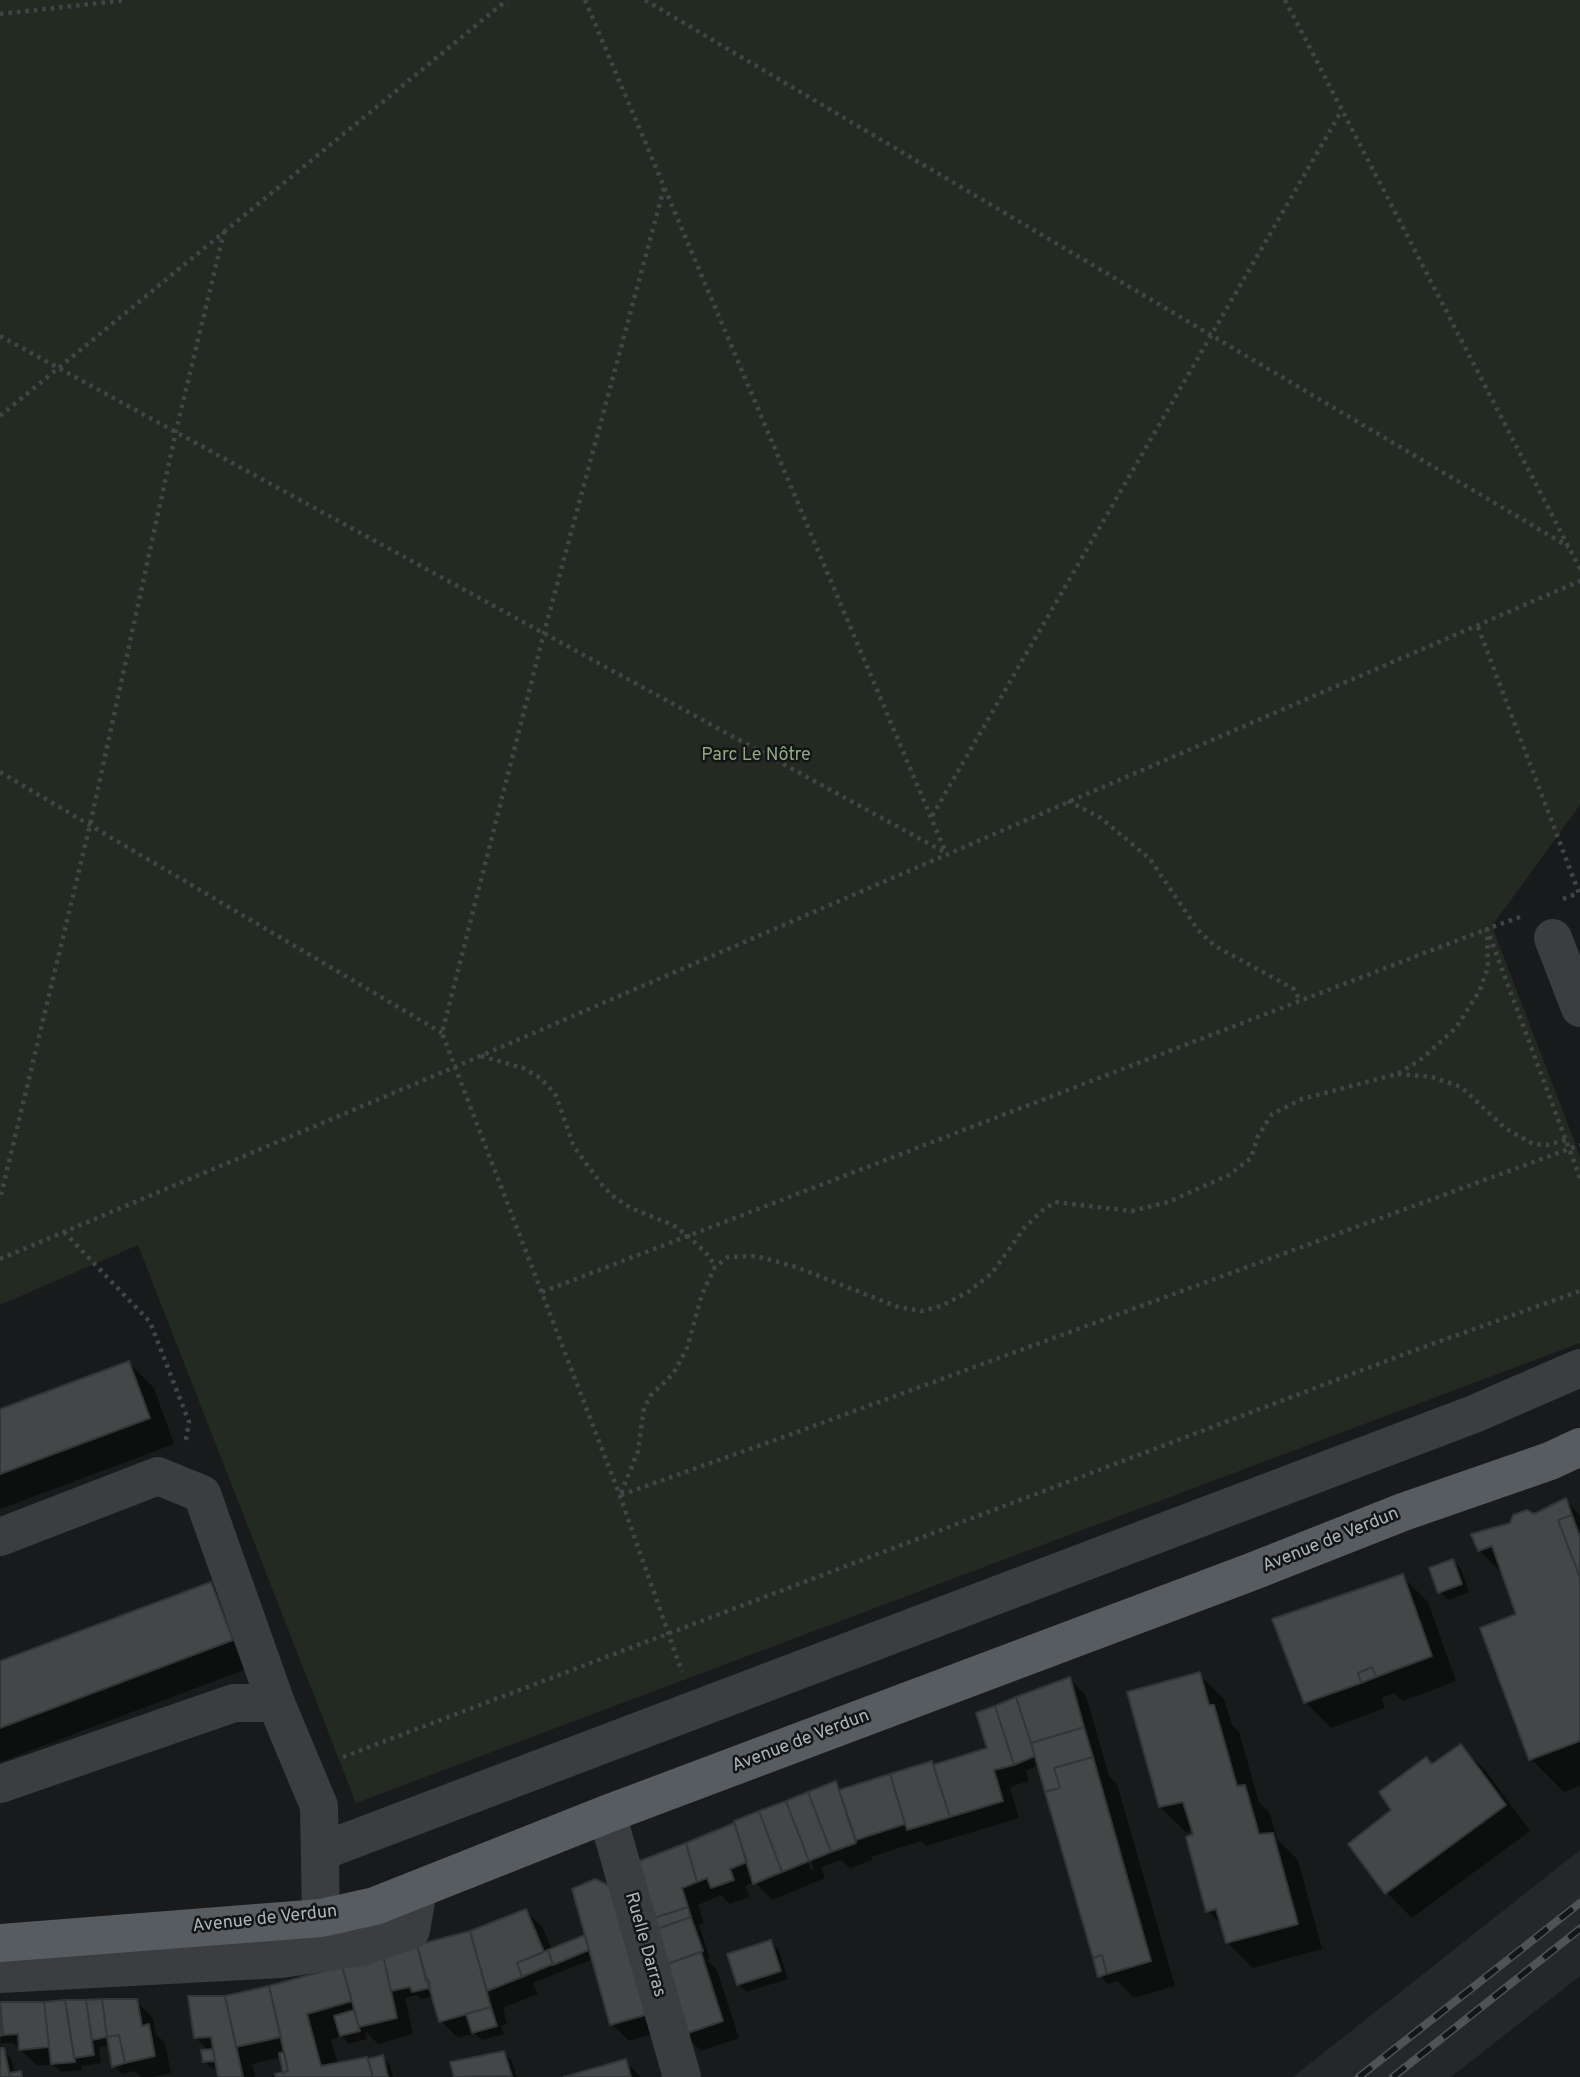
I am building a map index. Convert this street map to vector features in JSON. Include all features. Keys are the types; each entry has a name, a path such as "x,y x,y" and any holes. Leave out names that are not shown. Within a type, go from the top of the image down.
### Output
{"main road":[{"name":"Avenue de Verdun","path":"0,1943 321,1918 375,1906 607,1814 1251,1573 1403,1512 1550,1461 1580,1447"}],"street":[{"path":"1554,920 1580,1008"},
{"path":"320,1852 1474,1414 1580,1367"},
{"path":"0,1537 158,1476 202,1494 276,1703 319,1806 321,1918"},
{"path":"0,1784 234,1703 276,1703"},
{"name":"Ruelle Darras","path":"607,1814 682,2077"},
{"path":"0,1974 281,1959 361,1947 411,1930 418,1889"}],"path":[{"path":"0,14 127,0"},
{"path":"0,416 508,0"},
{"path":"585,0 946,853"},
{"path":"646,0 1569,547"},
{"path":"1285,0 1580,569"},
{"path":"932,817 1342,110"},
{"path":"664,188 544,633 442,1033 620,1496 669,1635 692,1712"},
{"path":"0,1199 90,825 176,431 224,232"},
{"path":"0,336 946,853"},
{"path":"0,1259 455,1067 1580,581"},
{"path":"1478,627 1579,893 1554,920"},
{"path":"0,772 442,1033"},
{"path":"1068,801 1101,818 1150,859 1198,930 1215,946 1294,989 1300,1001"},
{"path":"542,1292 1521,916"},
{"path":"620,1496 638,1451 645,1408 651,1395 673,1374 687,1348 702,1294 715,1267 728,1257 756,1256 796,1267 898,1307 922,1311 941,1306 968,1292 992,1273 1026,1227 1055,1202 1132,1211 1168,1202 1229,1175 1251,1158 1258,1136 1272,1114 1302,1098 1397,1074 1419,1062 1456,1028 1480,989 1488,967 1487,929"},
{"path":"1487,929 1580,1178"},
{"path":"480,1056 523,1068 540,1078 555,1093 574,1147 603,1186 631,1208 673,1225 709,1256 715,1267"},
{"path":"1397,1074 1432,1077 1461,1087 1505,1128 1533,1144 1547,1145 1566,1140"},
{"path":"620,1496 1580,1145"},
{"path":"64,1232 150,1322 190,1422 178,1484"},
{"path":"305,1772 1580,1290"}],"shaded area":[{"path":"1580,1850 1580,1976 1451,2077 1293,2077"}],"green space":[{"name":"Parc Le Nôtre","path":"0,0 1580,0 1580,805 1492,926 1580,1156 1580,1343 356,1803 138,1245 0,1305"}],"building":[{"path":"129,1361 150,1418 0,1474 0,1409"},
{"path":"1566,1498 1572,1515 1558,1520 1580,1578 1580,1741 1529,1760 1480,1628 1516,1614 1492,1546 1478,1551 1471,1534 1510,1523 1513,1515 1527,1510 1534,1514"},
{"path":"1572,1515 1580,1537 1580,1578 1558,1520"},
{"path":"1453,1559 1462,1584 1438,1593 1429,1568"},
{"path":"1403,1574 1432,1656 1376,1677 1372,1667 1358,1673 1361,1683 1304,1703 1272,1619"},
{"path":"211,1582 233,1640 0,1728 0,1661"},
{"path":"1372,1667 1376,1677 1361,1683 1358,1673"},
{"path":"1200,1672 1209,1705 1214,1705 1237,1786 1245,1785 1259,1834 1273,1833 1298,1924 1226,1943 1216,1909 1206,1912 1186,1837 1193,1834 1183,1802 1159,1807 1127,1692"},
{"path":"1070,1677 1084,1727 1031,1743 1016,1697"},
{"path":"1016,1697 1035,1756 1014,1765 995,1706"},
{"path":"995,1706 1014,1765 994,1770 1003,1801 950,1817 933,1765 987,1748 976,1713"},
{"path":"1084,1727 1093,1757 1054,1768 1060,1788 1045,1792 1031,1743"},
{"path":"1461,1744 1506,1805 1385,1894 1348,1844 1391,1810 1379,1792 1426,1757 1432,1764"},
{"path":"1093,1757 1151,1961 1107,1974 1102,1955 1093,1958 1045,1792 1060,1788 1054,1768"},
{"path":"932,1761 950,1817 907,1830 890,1774"},
{"path":"890,1774 905,1824 856,1840 839,1790"},
{"path":"836,1781 856,1843 831,1852 808,1792"},
{"path":"808,1792 831,1852 809,1861 786,1801"},
{"path":"786,1801 809,1861 782,1872 759,1811"},
{"path":"759,1811 782,1872 753,1884 734,1821"},
{"path":"734,1823 747,1862 730,1869 734,1880 711,1888 707,1878 697,1882 686,1843"},
{"path":"686,1843 697,1882 682,1888 688,1907 648,1920 632,1864"},
{"path":"595,1879 616,1889 652,2013 610,2025 572,1889"},
{"path":"688,1907 691,1917 651,1931 648,1920"},
{"path":"526,1909 544,1952 517,1963 522,1977 487,1991 470,1931"},
{"path":"691,1917 703,1951 662,1966 651,1931"},
{"path":"470,1931 491,2007 439,2022 417,1945"},
{"path":"585,1935 589,1950 553,1965 548,1950"},
{"path":"771,1940 781,1971 737,1985 727,1954"},
{"path":"417,1945 430,1988 412,1992 410,1987 391,1991 383,1955"},
{"path":"548,1950 553,1964 522,1977 517,1963"},
{"path":"701,1952 723,2021 682,2035 662,1966"},
{"path":"383,1955 397,2018 359,2027 342,1966"},
{"path":"1102,1955 1107,1974 1098,1977 1093,1958"},
{"path":"342,1966 352,2001 307,2014 321,2066 367,2057 373,2077 276,2077 275,2074 288,2071 269,1986"},
{"path":"269,1986 281,2037 236,2047 225,1996"},
{"path":"188,1996 225,1996 243,2077 218,2077 211,2037 194,2038"},
{"path":"102,1999 137,1999 142,2026 149,2024 155,2056 125,2063 119,2035 107,2037"},
{"path":"102,1999 107,2037 92,2040 86,2000"},
{"path":"65,2000 75,2062 51,2064 44,2002"},
{"path":"65,2000 86,2000 94,2055 74,2058"},
{"path":"0,2002 44,2002 49,2047 19,2050 18,2034 3,2035"},
{"path":"0,2004 3,2035 0,2036"},
{"path":"491,2007 497,2026 472,2033 466,2014"},
{"path":"354,2010 360,2031 340,2036 334,2016"},
{"path":"119,2035 125,2063 112,2067 107,2037"},
{"path":"0,2048 4,2048 10,2077 0,2077"},
{"path":"213,2049 215,2061 203,2062 201,2050"},
{"path":"504,2051 512,2076 454,2077 450,2062"},
{"path":"284,2052 288,2071 283,2073 279,2053"},
{"path":"383,2055 388,2077 373,2077 368,2059"},
{"path":"626,2059 631,2077 564,2077"},
{"path":"21,2071 22,2077 10,2077 9,2073"}],"railway":[{"path":"1359,2077 1580,1903"},
{"path":"1393,2077 1580,1929"}]}
